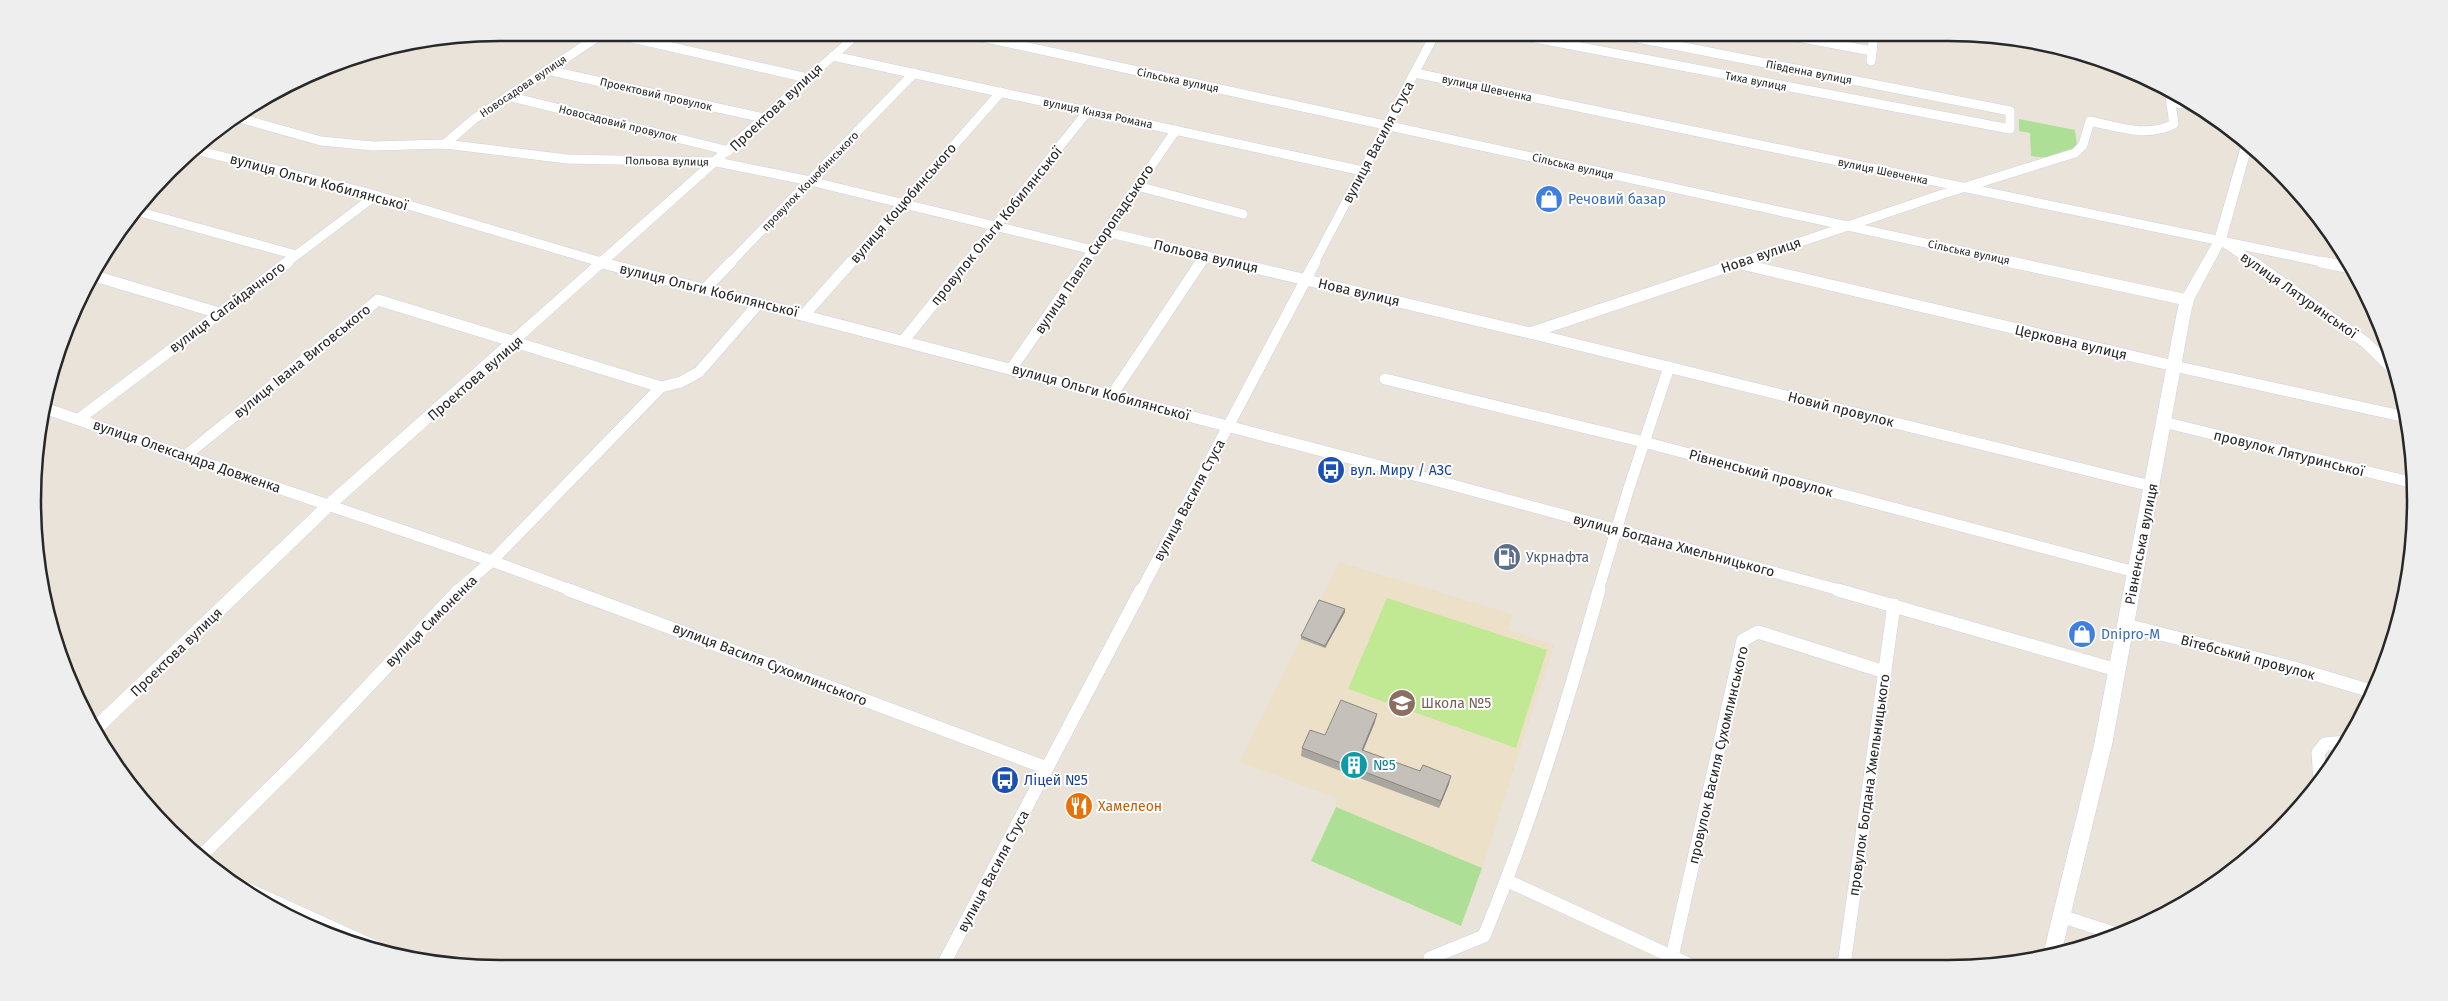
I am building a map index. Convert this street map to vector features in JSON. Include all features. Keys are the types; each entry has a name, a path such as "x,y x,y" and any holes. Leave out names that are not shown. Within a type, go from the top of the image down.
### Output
{"street":[{"name":"Новосадова вулиця","path":"445,144 474,119 591,41"},
{"path":"645,41 807,78"},
{"name":"Проектова вулиця","path":"100,725 329,505 517,341 717,162 807,78 851,41"},
{"name":"Сільська вулиця","path":"1001,41 2187,300"},
{"name":"вулиця Василя Стуса","path":"946,960 1431,41"},
{"name":"Тиха вулиця","path":"1550,41 2010,129 2010,111"},
{"name":"Південна вулиця","path":"1653,41 2010,111"},
{"path":"1818,41 1872,51"},
{"path":"1872,61 1873,41"},
{"name":"вулиця Князя Романа","path":"832,56 1363,171"},
{"name":"Проектовий провулок","path":"547,70 764,118"},
{"name":"вулиця Шевченка","path":"1415,72 2342,266"},
{"name":"провулок Коцюбинського","path":"706,288 914,73"},
{"name":"вулиця Коцюбинського","path":"804,315 1001,92"},
{"name":"Новосадовий провулок","path":"508,96 729,150"},
{"name":"Нова вулиця","path":"1306,279 1530,333 1848,226 2076,153 2085,143 2087,126 2090,121 2148,132 2165,130 2174,124 2169,99"},
{"path":"2170,104 2182,106"},
{"name":"провулок Ольги Кобилянської","path":"904,340 1088,111"},
{"name":"Польова вулиця","path":"244,119 321,141 383,146 445,144 567,159 717,162 810,181 1093,250"},
{"name":"вулиця Павла Скоропадського","path":"1012,368 1176,130"},
{"name":"Рівненська вулиця","path":"2053,947 2103,745 2187,300 2220,240 2245,151"},
{"name":"вулиця Ольги Кобилянської","path":"202,152 375,196 604,263 1229,425"},
{"path":"1137,186 1242,214"},
{"name":"вулиця Сагайдачного","path":"79,419 375,196"},
{"path":"143,213 296,255"},
{"name":"Польова вулиця","path":"1106,232 1306,279"},
{"name":"вулиця Лятуринської","path":"2220,240 2271,273 2365,342 2384,359"},
{"path":"1112,394 1205,256"},
{"name":"Церковна вулиця","path":"1737,263 2174,366 2399,416"},
{"path":"99,278 220,313"},
{"name":"вулиця Івана Виговського","path":"184,456 378,300 517,341"},
{"name":"вулиця Симоненка","path":"205,852 308,750 448,600 492,561 661,387 681,382 699,372 759,302"},
{"name":"Новий провулок","path":"1530,333 2152,486"},
{"path":"517,341 661,387"},
{"path":"1430,958 1484,936 1508,881 1572,683 1616,529 1669,367"},
{"name":"Рівненський провулок","path":"1385,379 1644,442 2136,572"},
{"name":"вулиця Олександра Довженка","path":"50,410 492,561"},
{"name":"провулок Лятуринської","path":"2163,422 2406,482"},
{"name":"вулиця Богдана Хмельницького","path":"1229,425 1894,605 2117,670"},
{"name":"вулиця Василя Сухомлинського","path":"492,561 1047,768"},
{"name":"провулок Богдана Хмельницького","path":"1845,960 1894,605"},
{"name":"Вітебський провулок","path":"2126,625 2294,668 2366,689"},
{"name":"провулок Василя Сухомлинського","path":"1672,957 1743,640 1758,632 1885,672"},
{"path":"2319,770 2318,753 2325,744 2337,743"},
{"path":"1508,881 1679,960"},
{"path":"293,910 331,927"},
{"path":"2061,916 2106,931"}],"shaded area":[{"name":"Школа №5","path":"1339,562 1513,614 1508,630 1554,645 1482,868 1461,926 1311,861 1336,807 1336,798 1239,762"}],"green space":[{"path":"2019,119 2075,130 2077,146 2067,153 2055,156 2031,156 2030,133 2019,131"},
{"path":"1387,598 1547,650 1516,748 1348,689"},
{"path":"1336,807 1482,868 1461,926 1311,861"}],"building":[{"path":"1319,600 1345,609 1325,646 1301,636"},
{"name":"№5","path":"1341,700 1377,714 1362,750 1420,771 1423,765 1451,776 1441,801 1302,748 1310,730 1325,735"}],"place":[{"name":"Речовий базар","path":"1549,199"},
{"name":"вул. Миру / АЗС","path":"1331,470"},
{"name":"Укрнафта","path":"1507,557"},
{"name":"Dnipro-M","path":"2082,634"},
{"name":"Школа №5","path":"1402,703"},
{"name":"№5","path":"1354,765"},
{"name":"Ліцей №5","path":"1005,780"},
{"name":"Хамелеон","path":"1079,806"}]}
